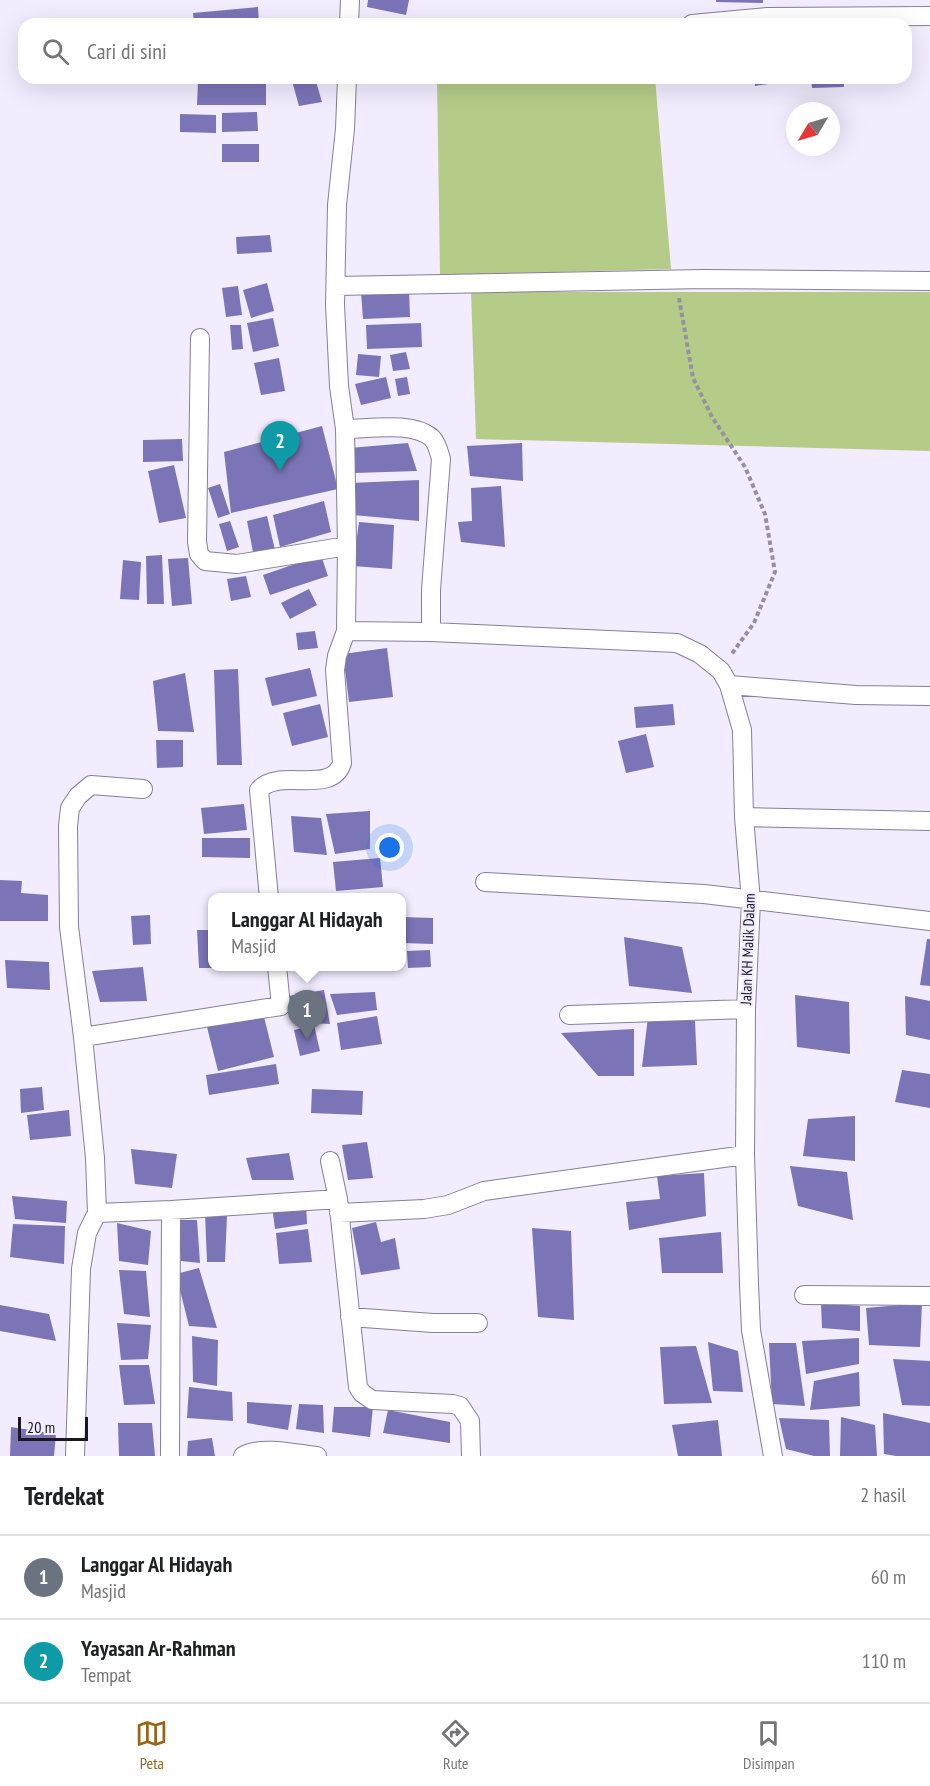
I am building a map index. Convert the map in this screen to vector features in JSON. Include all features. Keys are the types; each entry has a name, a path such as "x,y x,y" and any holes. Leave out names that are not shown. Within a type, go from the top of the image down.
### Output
{"street":[{"path":"349,18 350,0"},
{"path":"756,18 884,8 930,16"},
{"path":"270,893 259,790 268,782 330,778 340,771 342,763 334,670 346,631 347,546 345,429 339,386 336,286 337,205 345,129 347,84"},
{"path":"336,286 676,280 930,281"},
{"path":"200,338 197,542 199,554 205,561 237,564 347,546"},
{"path":"345,429 402,427 433,438 439,450 441,459 431,590 431,632"},
{"path":"346,631 431,632 677,643 700,654 725,678 856,695 930,696"},
{"name":"Jalan KH Malik Dalam","path":"725,678 742,730 744,817 751,901 746,1009 745,1155 751,1330 773,1456"},
{"path":"75,1456 81,1269 87,1233 97,1213 95,1158 69,927 68,826 70,808 78,796 91,785 143,789"},
{"path":"744,817 930,821"},
{"path":"485,882 704,894 930,921"},
{"path":"83,1037 281,1006 278,971"},
{"path":"569,1015 746,1009"},
{"path":"97,1213 339,1206 424,1209 448,1205 484,1191 745,1155"},
{"path":"330,1161 339,1206 356,1380 362,1393 372,1400 460,1406 470,1421 471,1456"},
{"path":"170,1456 171,1210"},
{"path":"804,1295 930,1296"},
{"path":"350,1317 433,1323 478,1323"},
{"path":"243,1456 252,1452 266,1451 317,1456"}],"path":[{"path":"676,280 693,378 712,417 745,466 765,514 775,572 754,623 725,678"}],"green space":[{"path":"437,84 656,84 671,269 440,275"},
{"path":"471,292 930,292 930,451 476,439"}],"building":[{"path":"368,0 409,0 406,15 367,7"},
{"path":"716,0 763,0 763,3 716,2"},
{"path":"258,7 259,18 193,18 193,13"},
{"path":"198,84 266,84 266,105 197,105"},
{"path":"293,84 317,84 322,102 299,106"},
{"path":"812,84 844,84 844,87 812,88"},
{"path":"257,112 258,131 222,132 222,113"},
{"path":"180,114 216,115 216,133 180,132"},
{"path":"222,144 259,144 259,162 222,162"},
{"path":"270,235 272,252 237,254 236,237"},
{"path":"267,283 274,311 251,318 243,290"},
{"path":"238,286 242,315 226,317 222,288"},
{"path":"409,289 410,317 363,319 361,292"},
{"path":"273,318 279,346 253,352 247,323"},
{"path":"421,323 422,347 367,349 366,325"},
{"path":"230,325 241,325 243,349 232,350"},
{"path":"406,352 410,369 393,371 390,355"},
{"path":"358,354 381,356 379,377 356,375"},
{"path":"279,358 285,391 261,395 254,363"},
{"path":"386,377 391,398 361,405 355,384"},
{"path":"407,377 410,394 398,396 395,379"},
{"path":"322,426 338,489 231,513 224,452"},
{"path":"182,439 183,461 143,462 143,440"},
{"path":"408,443 417,471 354,473 349,448"},
{"path":"522,443 523,481 470,476 467,446"},
{"path":"174,465 186,518 159,523 148,471"},
{"path":"419,480 419,521 353,515 351,483"},
{"path":"220,484 230,514 218,518 208,488"},
{"path":"501,486 505,547 461,542 458,522 472,521 471,488"},
{"path":"324,501 331,532 280,547 273,515"},
{"path":"267,516 275,550 253,552 247,521"},
{"path":"230,521 239,547 227,551 219,524"},
{"path":"359,522 394,525 392,569 353,566"},
{"path":"162,555 164,604 147,604 146,556"},
{"path":"321,555 328,576 270,595 263,575"},
{"path":"188,558 192,604 172,606 168,559"},
{"path":"123,560 141,562 139,600 120,599"},
{"path":"246,576 251,597 231,601 227,579"},
{"path":"309,589 317,605 290,619 281,603"},
{"path":"315,631 318,648 298,650 296,633"},
{"path":"387,648 393,697 349,702 343,654"},
{"path":"310,668 317,696 272,706 265,678"},
{"path":"238,669 242,765 217,765 214,670"},
{"path":"185,673 194,732 158,731 153,681"},
{"path":"320,704 328,737 292,746 283,713"},
{"path":"673,704 675,725 636,728 634,707"},
{"path":"646,734 654,767 626,773 618,741"},
{"path":"156,740 183,740 183,767 157,768"},
{"path":"244,804 247,830 204,834 201,808"},
{"path":"370,811 370,849 335,854 326,814"},
{"path":"291,816 321,818 327,855 294,852"},
{"path":"202,838 250,838 250,858 202,857"},
{"path":"380,858 383,887 336,891 333,862"},
{"path":"0,880 22,881 21,893 48,895 48,921 0,921"},
{"path":"150,915 151,944 133,945 131,916"},
{"path":"406,917 433,918 433,944 406,943"},
{"path":"197,930 208,930 208,968 199,968"},
{"path":"624,937 682,947 692,993 629,986"},
{"path":"927,939 930,939 930,986 920,985"},
{"path":"430,950 431,967 408,968 407,951"},
{"path":"5,960 49,962 50,990 7,988"},
{"path":"143,967 147,1001 100,1002 92,971"},
{"path":"324,990 330,1024 293,1022 288,996"},
{"path":"375,992 377,1010 337,1015 330,994"},
{"path":"795,995 849,1002 850,1054 797,1047"},
{"path":"905,996 930,1001 930,1040 906,1035"},
{"path":"262,1009 274,1057 218,1071 206,1023"},
{"path":"377,1016 382,1044 341,1050 337,1023"},
{"path":"648,1017 695,1021 697,1065 642,1067"},
{"path":"314,1025 320,1051 300,1056 294,1030"},
{"path":"634,1029 634,1076 598,1076 561,1033"},
{"path":"276,1064 279,1084 209,1095 206,1075"},
{"path":"902,1070 930,1074 930,1108 895,1102"},
{"path":"42,1087 44,1110 21,1113 20,1089"},
{"path":"312,1089 363,1091 362,1115 311,1113"},
{"path":"69,1110 71,1136 30,1140 27,1115"},
{"path":"855,1116 855,1161 803,1156 808,1119"},
{"path":"367,1142 373,1178 348,1180 342,1145"},
{"path":"131,1149 177,1154 172,1188 135,1184"},
{"path":"289,1153 294,1180 252,1180 246,1158"},
{"path":"790,1166 847,1172 853,1220 798,1206"},
{"path":"704,1173 706,1216 629,1230 626,1202 660,1199 657,1176"},
{"path":"12,1196 67,1201 66,1223 15,1219"},
{"path":"306,1203 307,1224 275,1229 272,1206"},
{"path":"205,1213 227,1215 225,1262 207,1262"},
{"path":"178,1220 197,1220 200,1263 181,1261"},
{"path":"376,1222 381,1242 395,1238 400,1269 361,1275 352,1228"},
{"path":"117,1223 151,1231 148,1265 119,1261"},
{"path":"13,1224 65,1226 64,1264 10,1257"},
{"path":"532,1228 571,1231 574,1320 538,1317"},
{"path":"308,1229 312,1262 279,1264 276,1233"},
{"path":"721,1232 723,1273 662,1273 659,1238"},
{"path":"199,1268 217,1328 189,1326 176,1274"},
{"path":"119,1270 146,1271 150,1317 124,1314"},
{"path":"821,1303 860,1306 860,1331 822,1328"},
{"path":"922,1303 920,1347 869,1345 866,1308"},
{"path":"0,1305 49,1314 56,1341 0,1331"},
{"path":"117,1323 151,1325 148,1359 121,1360"},
{"path":"192,1336 218,1340 217,1386 193,1382"},
{"path":"859,1338 859,1364 806,1374 802,1341"},
{"path":"708,1342 738,1351 743,1392 713,1391"},
{"path":"769,1343 796,1343 805,1406 772,1404"},
{"path":"696,1346 712,1403 664,1404 660,1347"},
{"path":"893,1359 930,1361 930,1406 902,1405"},
{"path":"119,1365 149,1365 155,1404 124,1405"},
{"path":"859,1372 860,1406 810,1410 814,1381"},
{"path":"189,1387 232,1392 233,1421 187,1418"},
{"path":"247,1402 292,1405 288,1430 247,1423"},
{"path":"299,1404 323,1405 324,1433 296,1429"},
{"path":"334,1407 373,1407 370,1437 332,1432"},
{"path":"388,1410 450,1422 450,1443 383,1433"},
{"path":"883,1413 930,1423 930,1456 884,1454"},
{"path":"841,1417 875,1425 877,1456 840,1456"},
{"path":"779,1418 829,1420 830,1456 814,1456 786,1449"},
{"path":"718,1420 722,1456 678,1456 672,1425"},
{"path":"118,1423 152,1423 155,1456 119,1456"},
{"path":"11,1427 56,1434 54,1456 10,1456"},
{"path":"212,1438 215,1456 187,1456 188,1441"}],"place":[{"name":"Yayasan Ar-Rahman","path":"280,471"},
{"name":"Langgar Al Hidayah","path":"307,1040"}]}
